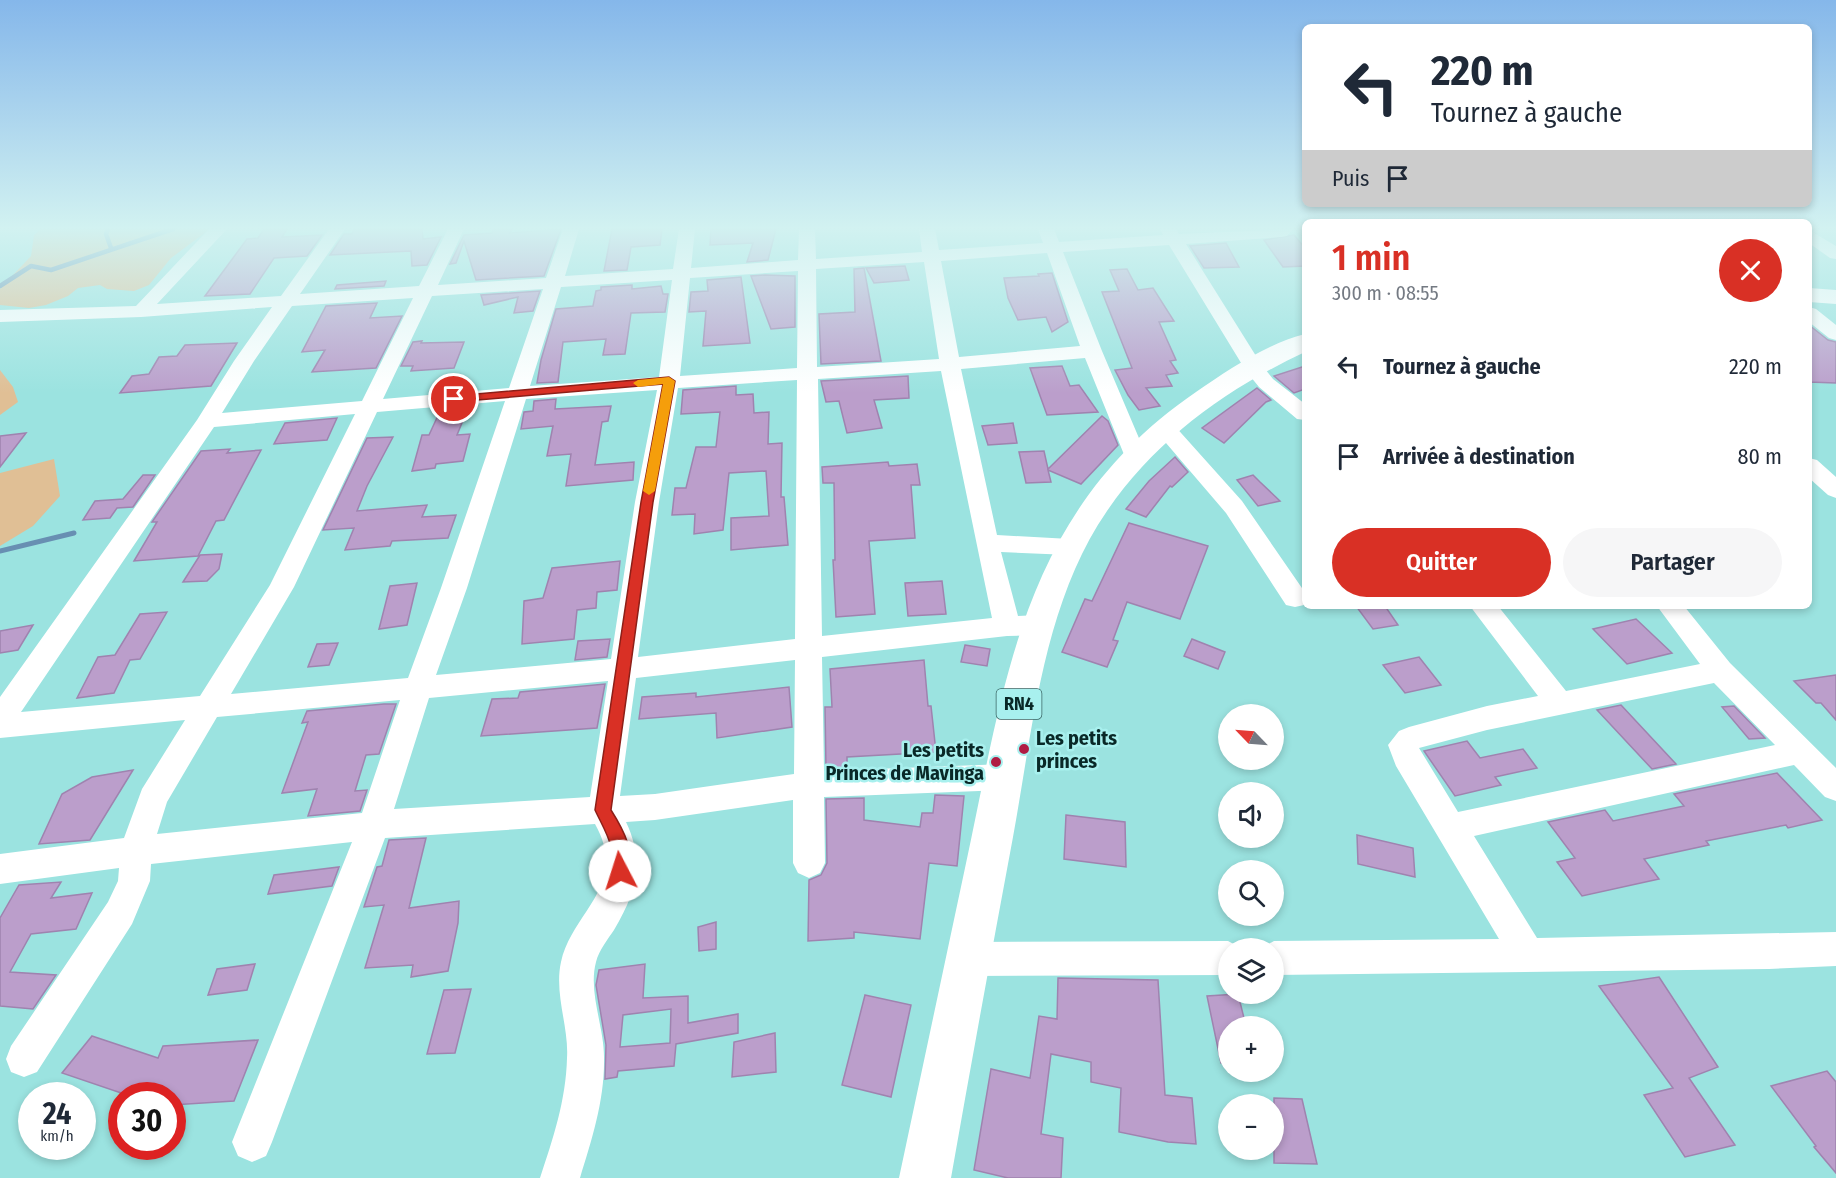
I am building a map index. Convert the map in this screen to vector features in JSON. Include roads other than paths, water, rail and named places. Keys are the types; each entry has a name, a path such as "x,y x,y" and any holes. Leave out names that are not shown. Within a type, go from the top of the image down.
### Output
{"highway":[{"path":"1812,295 1836,297"},
{"name":"RN4","path":"925,1178 1015,722 1022,626 1054,580 1090,514 1111,484 1136,457 1165,429 1212,393 1253,367 1302,343"}],"street":[{"path":"141,310 165,284"},
{"path":"0,720 207,421 244,361 298,284"},
{"path":"24,1059 120,913 134,881 136,851 153,798 281,587 428,284"},
{"path":"0,315 141,310 539,284"},
{"path":"252,1143 374,825 418,687 454,588 519,393 553,284"},
{"path":"560,1178 577,1127 586,1057 577,985 578,962 587,942 616,896 620,871 621,850 614,829 603,810 647,502 669,381 680,284"},
{"path":"807,284 808,863"},
{"path":"0,726 622,669 807,647 1022,626 987,543 950,364 938,284"},
{"path":"1067,284 1136,457"},
{"path":"1202,284 1253,367 1266,383 1302,412"},
{"path":"1812,315 1836,334"},
{"path":"207,421 300,411 669,381 950,364 1092,351"},
{"path":"1165,429 1234,507 1295,598"},
{"path":"1812,468 1836,490"},
{"path":"987,543 1070,547"},
{"path":"1485,609 1560,704"},
{"path":"1672,609 1720,671 1836,788"},
{"path":"1527,954 1406,757 1403,745 1406,741 1487,718 1720,671"},
{"path":"1451,827 1799,752"},
{"path":"0,869 136,851 414,821 655,807 808,785 1005,777"},
{"path":"1284,958 1769,952 1836,949"},
{"path":"968,959 1218,958"}],"waterway":[{"path":"0,551 74,533"}],"place":[{"name":"Les petits princes","path":"1024,749"},
{"name":"Les petits Princes de Mavinga","path":"996,762"}]}
